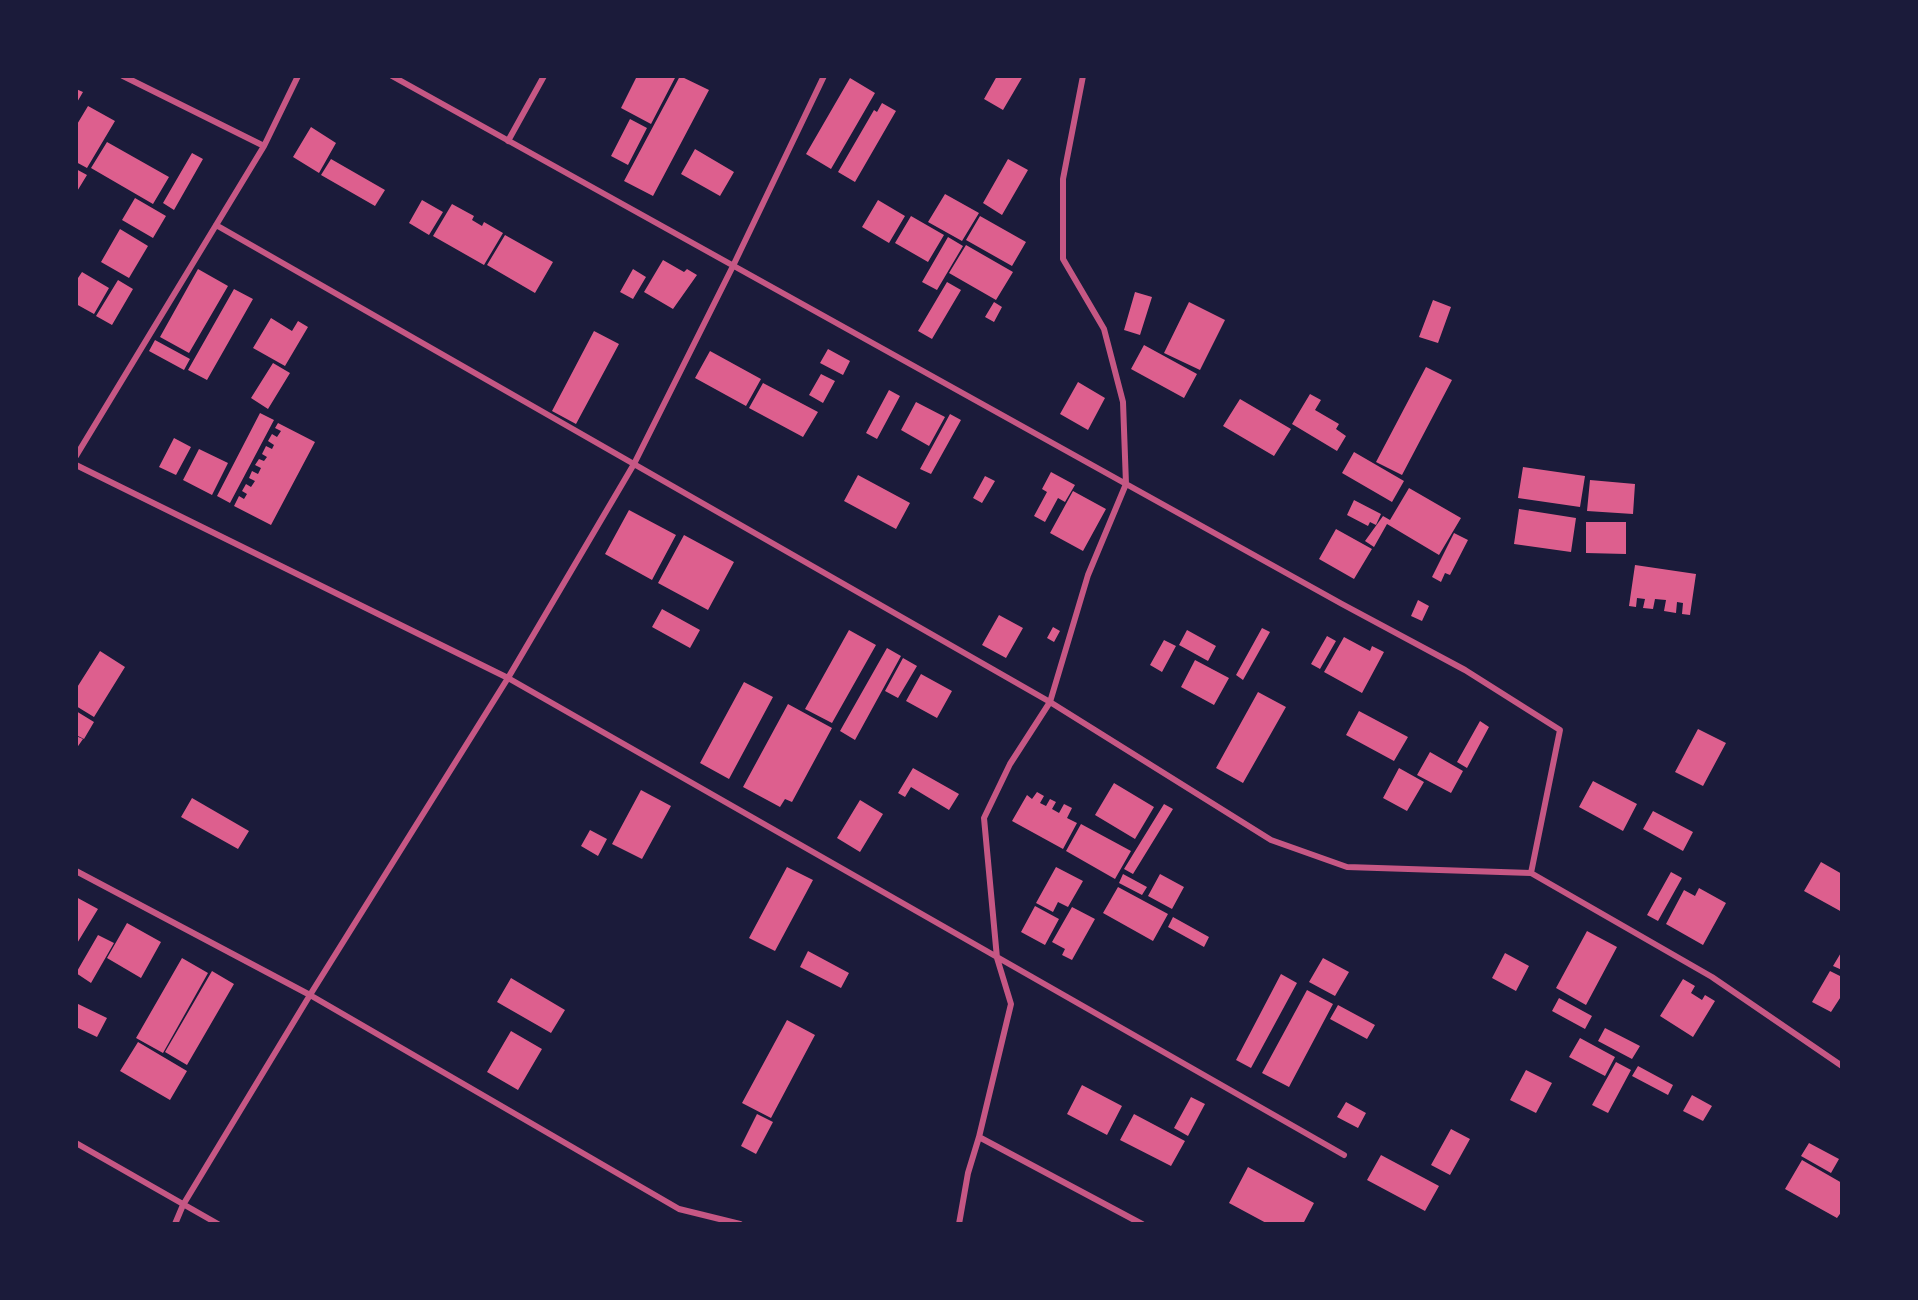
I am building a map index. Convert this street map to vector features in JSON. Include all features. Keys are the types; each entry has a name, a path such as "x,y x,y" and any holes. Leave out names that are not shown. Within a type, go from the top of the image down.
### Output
{"street":[{"path":"123,76 264,146"},
{"path":"76,456 264,146 298,76"},
{"path":"392,76 1465,670 1560,730 1531,873"},
{"path":"508,141 544,76"},
{"path":"176,1224 183,1205 310,995 508,678 633,464 733,266 824,76"},
{"path":"958,1224 968,1173 1011,1004 997,958 984,818 1010,764 1050,702 1088,576 1126,484 1123,402 1104,329 1063,259 1063,178 1083,76"},
{"path":"216,225 1050,702 1271,840 1347,867 1531,873 1712,977 1842,1066"},
{"path":"76,465 508,678 1344,1155"},
{"path":"76,872 310,995 679,1209 740,1224"},
{"path":"979,1137 1142,1224"},
{"path":"76,1143 218,1224"}],"building":[{"path":"637,76 676,76 651,124 621,108"},
{"path":"680,76 709,90 653,196 624,181"},
{"path":"997,76 1023,76 1003,110 984,99"},
{"path":"850,78 875,93 831,169 806,154"},
{"path":"76,89 83,92 76,104"},
{"path":"882,103 896,111 855,182 838,172 874,110 877,112"},
{"path":"88,106 115,121 87,168 76,162 76,126"},
{"path":"630,119 647,128 628,165 611,156"},
{"path":"311,127 336,143 319,173 293,157"},
{"path":"107,142 169,177 153,204 91,168"},
{"path":"695,149 734,172 720,196 681,174"},
{"path":"192,153 203,159 174,210 163,203"},
{"path":"331,159 385,190 375,206 321,175"},
{"path":"1008,159 1028,170 1002,215 983,203"},
{"path":"76,169 87,175 76,193"},
{"path":"945,194 979,213 962,241 928,222"},
{"path":"135,198 166,216 153,238 122,220"},
{"path":"422,200 443,212 429,235 409,223"},
{"path":"878,200 905,216 889,243 862,227"},
{"path":"452,204 474,216 472,220 482,226 484,222 503,233 484,265 433,236"},
{"path":"911,216 944,235 928,262 895,243"},
{"path":"980,216 1026,242 1012,266 966,240"},
{"path":"120,229 148,246 129,278 101,262"},
{"path":"505,235 553,262 535,293 487,265"},
{"path":"948,237 963,246 937,290 922,282"},
{"path":"966,245 1013,272 996,300 949,273"},
{"path":"663,260 684,272 687,269 697,275 673,309 644,292"},
{"path":"198,269 228,286 189,353 160,337"},
{"path":"633,269 646,277 633,299 620,292"},
{"path":"82,272 109,288 94,314 76,304 76,281"},
{"path":"118,280 133,289 112,325 96,316"},
{"path":"947,282 961,290 932,339 918,331"},
{"path":"234,289 253,299 207,380 188,370"},
{"path":"1135,292 1152,297 1140,335 1124,330"},
{"path":"1433,300 1451,307 1438,343 1419,337"},
{"path":"994,302 1002,307 994,322 985,317"},
{"path":"1189,302 1225,320 1200,370 1164,353"},
{"path":"271,318 292,331 298,321 308,327 285,366 253,348"},
{"path":"594,331 619,344 576,424 552,411"},
{"path":"155,340 190,359 184,370 149,351"},
{"path":"1144,345 1197,374 1184,398 1131,369"},
{"path":"828,349 850,361 843,375 820,363"},
{"path":"710,351 761,379 746,406 695,378"},
{"path":"273,363 290,373 268,409 251,398"},
{"path":"1426,367 1452,380 1402,475 1376,462"},
{"path":"821,374 835,381 823,403 809,395"},
{"path":"1078,382 1105,398 1088,430 1060,414"},
{"path":"763,383 818,412 803,437 749,408"},
{"path":"889,390 900,396 877,439 866,433"},
{"path":"1310,394 1321,400 1315,410 1339,424 1336,429 1346,436 1337,451 1292,424"},
{"path":"1240,399 1291,429 1274,456 1223,426"},
{"path":"916,402 945,417 929,446 901,430"},
{"path":"260,413 274,420 230,503 217,496"},
{"path":"950,414 961,420 931,474 920,469"},
{"path":"278,423 315,442 271,525 234,506 239,496 244,499 247,494 242,491 246,484 251,487 255,481 249,478 252,471 258,474 261,468 255,465 259,459 264,461 267,457 262,454 266,446 272,449 274,445 268,441 272,434 277,437 281,431 275,428"},
{"path":"174,438 191,447 176,475 159,467"},
{"path":"199,449 228,463 212,495 183,480"},
{"path":"1354,452 1404,481 1392,502 1342,473"},
{"path":"1523,467 1585,476 1580,507 1518,498"},
{"path":"1051,472 1075,485 1065,502 1058,498 1045,522 1034,516 1047,492 1042,489"},
{"path":"858,475 910,503 896,529 844,501"},
{"path":"985,476 995,481 982,503 973,498"},
{"path":"1590,480 1635,484 1633,514 1587,511"},
{"path":"1409,488 1461,518 1439,555 1387,524 1374,547 1365,541 1383,516 1390,520"},
{"path":"1073,491 1106,509 1083,551 1050,533"},
{"path":"1354,500 1381,514 1376,525 1370,522 1368,526 1347,515"},
{"path":"1519,509 1576,518 1571,552 1514,544"},
{"path":"629,510 676,535 652,580 605,554"},
{"path":"1586,522 1626,522 1626,554 1586,553"},
{"path":"1336,529 1372,549 1354,579 1319,559"},
{"path":"1454,533 1468,540 1450,575 1445,573 1441,582 1432,577"},
{"path":"684,535 734,562 708,610 658,583"},
{"path":"1635,565 1696,574 1690,615 1682,614 1683,603 1677,602 1676,613 1664,611 1666,600 1655,599 1653,609 1643,608 1645,599 1637,598 1636,607 1629,606"},
{"path":"1418,600 1429,606 1422,621 1411,616"},
{"path":"662,609 700,630 690,648 652,627"},
{"path":"999,615 1023,628 1006,658 982,645"},
{"path":"1053,627 1060,631 1054,642 1047,638"},
{"path":"1262,628 1270,632 1243,680 1236,675"},
{"path":"849,630 876,645 832,723 805,709"},
{"path":"1187,630 1216,646 1208,661 1179,645"},
{"path":"1327,636 1336,641 1320,669 1311,664"},
{"path":"1344,637 1370,651 1372,646 1384,652 1362,693 1324,672"},
{"path":"1164,640 1176,646 1162,672 1150,665"},
{"path":"887,648 901,656 855,740 840,731"},
{"path":"100,651 125,667 94,717 76,706 76,689"},
{"path":"903,658 917,666 898,698 885,691"},
{"path":"1195,660 1229,678 1214,705 1181,687"},
{"path":"921,674 952,691 937,718 906,701"},
{"path":"744,682 773,697 729,779 700,763"},
{"path":"1258,692 1286,707 1243,783 1216,768"},
{"path":"788,704 832,728 792,802 785,799 780,807 743,787"},
{"path":"76,711 94,722 84,739 76,735"},
{"path":"1359,711 1408,737 1394,761 1346,735"},
{"path":"1480,721 1489,727 1467,768 1457,762"},
{"path":"1698,729 1726,743 1703,786 1675,772"},
{"path":"76,736 83,739 76,749"},
{"path":"1430,752 1463,771 1451,793 1417,775"},
{"path":"913,768 959,794 949,810 911,787 905,797 898,793"},
{"path":"1399,768 1424,782 1407,811 1383,798"},
{"path":"1593,781 1637,804 1623,831 1579,807"},
{"path":"1114,783 1154,807 1135,839 1095,815"},
{"path":"641,790 671,806 642,859 612,844"},
{"path":"1037,792 1044,796 1040,803 1046,806 1050,799 1056,802 1052,809 1059,813 1064,804 1072,808 1067,818 1077,823 1063,849 1012,821 1027,795 1032,799"},
{"path":"192,798 249,831 238,849 181,817"},
{"path":"860,800 883,814 860,852 837,838"},
{"path":"1164,804 1173,809 1133,874 1124,869"},
{"path":"1653,811 1693,832 1683,851 1643,829"},
{"path":"1081,824 1131,851 1115,879 1066,851"},
{"path":"590,830 607,839 598,856 581,846"},
{"path":"1821,862 1842,874 1842,912 1804,891"},
{"path":"787,867 813,880 775,951 749,938"},
{"path":"1056,867 1083,881 1068,907 1058,902 1053,912 1036,903"},
{"path":"1671,872 1682,878 1658,921 1647,915"},
{"path":"1123,874 1147,887 1142,895 1119,883"},
{"path":"1160,874 1184,887 1172,909 1148,896"},
{"path":"1118,887 1168,914 1153,941 1103,913"},
{"path":"1699,888 1726,903 1703,945 1666,924 1684,890 1695,896"},
{"path":"76,897 98,909 76,945"},
{"path":"1035,906 1059,919 1045,945 1021,932"},
{"path":"1072,907 1095,919 1072,960 1062,955 1065,949 1052,942"},
{"path":"1173,917 1209,937 1204,947 1168,927"},
{"path":"127,923 161,942 141,978 107,958"},
{"path":"1587,931 1617,947 1586,1005 1556,988"},
{"path":"98,935 114,943 91,983 76,973"},
{"path":"808,951 849,973 841,988 800,967"},
{"path":"1842,951 1842,970 1833,966"},
{"path":"1505,953 1529,966 1516,991 1492,978"},
{"path":"182,958 208,973 163,1053 136,1038"},
{"path":"1323,958 1349,972 1335,996 1309,982"},
{"path":"212,971 234,984 187,1065 165,1052"},
{"path":"1830,971 1842,977 1842,995 1831,1012 1812,1002"},
{"path":"1281,974 1297,983 1251,1068 1236,1060"},
{"path":"511,978 565,1010 551,1033 497,1002"},
{"path":"1683,979 1695,986 1691,993 1702,1000 1705,995 1715,1001 1693,1037 1660,1016"},
{"path":"1307,990 1333,1004 1289,1087 1262,1073"},
{"path":"1559,998 1592,1016 1585,1029 1552,1011"},
{"path":"76,1003 107,1018 97,1037 76,1027"},
{"path":"1338,1005 1375,1025 1367,1039 1330,1019"},
{"path":"787,1020 815,1035 771,1118 742,1103"},
{"path":"1605,1028 1640,1046 1632,1059 1598,1041"},
{"path":"511,1031 542,1049 518,1090 487,1072"},
{"path":"1580,1038 1615,1057 1605,1076 1569,1057"},
{"path":"138,1042 187,1071 170,1100 120,1071"},
{"path":"1616,1062 1631,1070 1608,1113 1592,1105"},
{"path":"1638,1066 1673,1085 1668,1095 1632,1076"},
{"path":"1526,1070 1552,1083 1536,1113 1510,1100"},
{"path":"1082,1085 1122,1106 1107,1135 1067,1114"},
{"path":"1692,1095 1712,1106 1703,1121 1683,1111"},
{"path":"1191,1097 1205,1104 1188,1136 1174,1128"},
{"path":"1346,1102 1366,1113 1358,1128 1337,1117"},
{"path":"757,1114 773,1122 756,1154 741,1146"},
{"path":"1134,1114 1185,1141 1171,1166 1120,1140"},
{"path":"1451,1129 1470,1139 1450,1175 1431,1165"},
{"path":"1809,1143 1839,1159 1831,1173 1801,1156"},
{"path":"1381,1155 1439,1186 1425,1211 1367,1180"},
{"path":"1802,1160 1842,1183 1842,1211 1837,1218 1785,1189"},
{"path":"1248,1167 1314,1203 1303,1224 1268,1224 1229,1203"}]}
